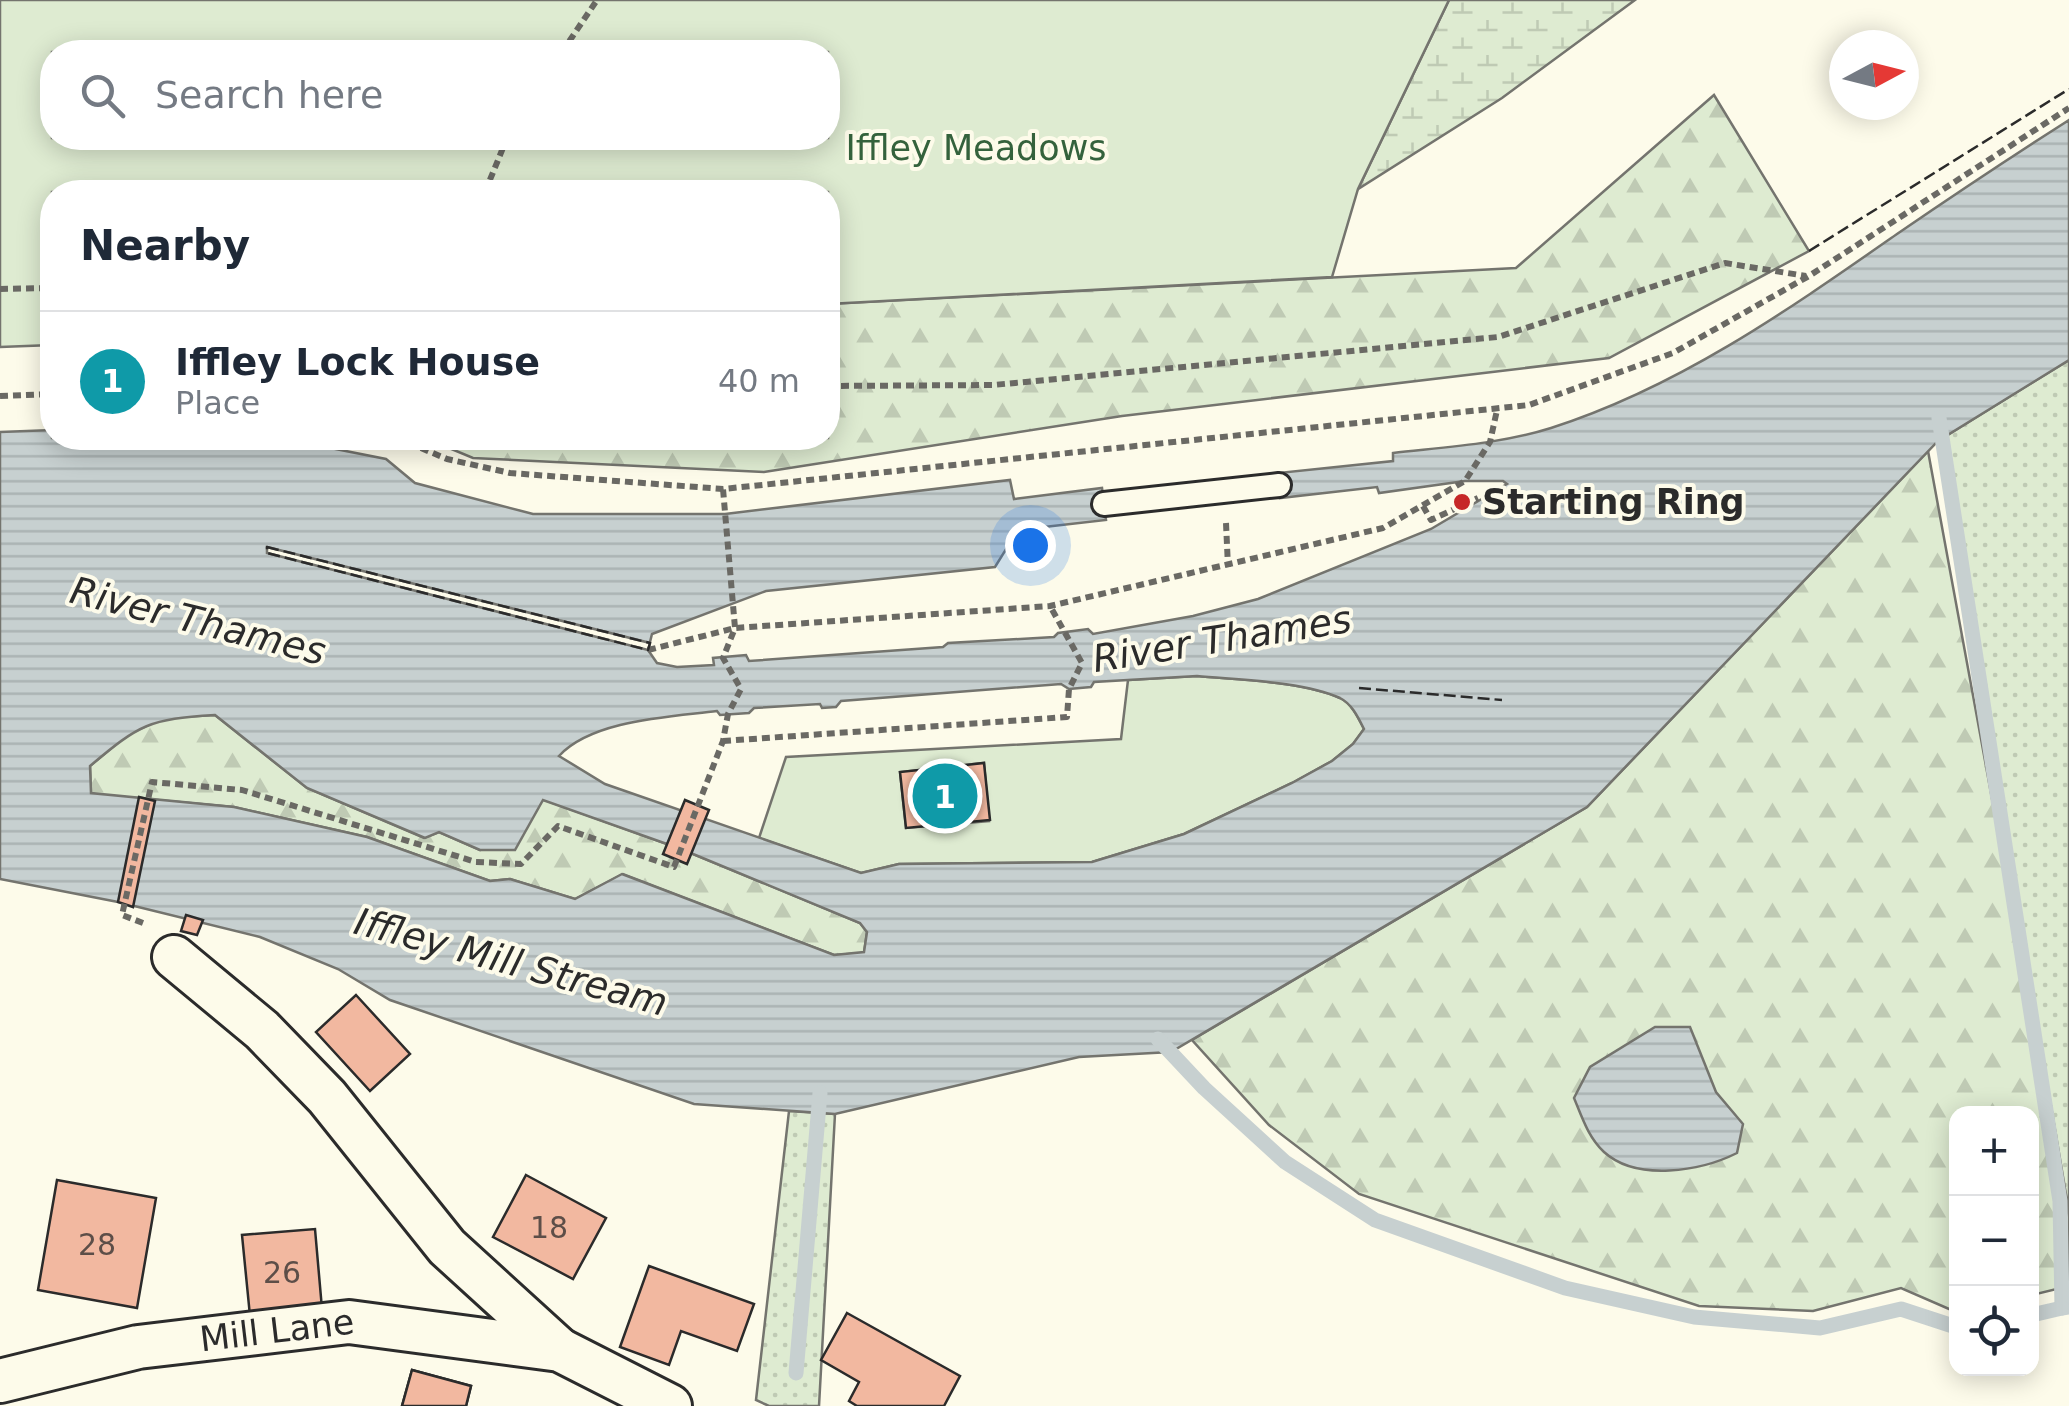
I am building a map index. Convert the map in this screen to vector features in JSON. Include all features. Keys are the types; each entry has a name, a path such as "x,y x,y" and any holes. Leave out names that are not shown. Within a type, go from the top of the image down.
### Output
{"street":[{"name":"Mill Lane","path":"174,957 262,1030 326,1097 447,1247 560,1350 670,1406"},
{"name":"Mill Lane","path":"0,1382 138,1347 349,1322 560,1350"}],"lane":[{"path":"1104,504 1279,486"}],"path":[{"path":"570,40 597,0"},
{"path":"424,450 446,460 510,473 723,489 1529,405 1673,353 1809,276 2069,108"},
{"path":"489,180 502,150"},
{"path":"840,386 993,385 1498,337 1725,263 1809,276"},
{"path":"0,289 40,288"},
{"path":"0,396 40,394"},
{"path":"648,650 735,628 1050,606 1383,528 1465,481 1490,442 1497,410"},
{"path":"125,904 152,782 242,790 476,862 521,864 558,826 674,867 723,741 728,714 741,689 723,658 735,628 723,489"},
{"path":"1423,506 1431,520 1478,498"},
{"path":"723,741 1067,717 1069,688 1082,663 1050,606"}],"green space":[{"name":"Iffley Meadows","path":"0,0 1449,0 1358,189 1332,277 840,303 840,180 40,180 40,345 0,347"},
{"path":"1449,0 1635,0 1502,98 1358,189"},
{"path":"1714,95 1809,251 1609,358 1122,416 764,472 473,458 454,450 840,450 840,303 1516,268"},
{"path":"2069,360 2069,1212 1938,441"},
{"path":"1928,451 2069,1217 2069,1286 2039,1293 2039,1106 1949,1106 1949,1309 1901,1288 1813,1311 1699,1306 1359,1194 1269,1125 1192,1040 1587,807"},
{"path":"1197,676 1308,688 1344,701 1364,729 1332,761 1292,783 1184,834 1092,862 899,864 861,873 759,838 786,757 1121,739 1128,680","holes":["984,763 989,821 906,828 900,772"]},
{"path":"215,715 307,788 424,838 439,832 480,850 542,799 681,849 860,923 867,932 864,953 834,955 623,874 575,899 510,879 490,881 367,837 234,807 91,794 90,766 127,735 163,718"},
{"path":"789,1111 835,1114 819,1406 769,1406 756,1400"}],"water":[{"path":"2069,120 2069,360 1938,441 1587,807 1171,1052 1079,1057 835,1114 694,1104 390,1000 338,969 260,937 118,902 0,879 0,432 40,430 40,450 341,450 386,459 415,483 533,514 725,514 1010,480 1014,499 1102,488 1106,520 1018,530 995,567 766,591 652,634 648,650 657,663 677,667 714,665 713,658 746,655 749,661 1054,637 1088,629 1093,634 1193,616 1258,599 1431,529 1507,484 1465,481 1379,493 1377,487 1280,498 1278,473 1393,461 1393,453 1512,438 1598,411 1731,344","holes":["1197,676 1270,682 1340,698 1354,711 1364,729 1332,761 1292,783 1184,834 1092,862 899,864 861,873 605,784 559,756 573,744 611,728 717,711 720,715 749,713 754,708 820,704 822,708 836,707 841,701 1061,684 1069,689 1091,687 1094,682","215,715 307,788 425,838 439,832 480,850 515,850 543,800 681,849 860,923 867,932 864,952 834,955 622,874 575,899 510,879 490,881 367,837 234,807 91,793 90,766 146,726"]},
{"path":"1655,1027 1690,1027 1716,1092 1743,1124 1737,1153 1688,1169 1651,1170 1618,1161 1594,1140 1574,1098 1590,1067"}],"pier":[{"path":"267,547 650,643 648,650 267,553"}],"building":[{"path":"984,763 990,820 906,828 900,772"},
{"path":"139,797 155,801 133,907 118,902"},
{"path":"685,800 709,810 687,864 663,854"},
{"path":"186,915 203,920 197,935 181,931"},
{"path":"356,995 410,1054 370,1091 316,1032"},
{"path":"526,1175 606,1218 573,1279 493,1237"},
{"path":"57,1180 156,1198 137,1308 38,1290"},
{"path":"315,1229 322,1309 250,1316 242,1235"},
{"path":"649,1266 754,1304 737,1351 681,1331 669,1365 620,1347"},
{"path":"847,1313 960,1376 944,1406 857,1406 849,1401 859,1382 821,1360"},
{"path":"412,1370 471,1386 466,1406 402,1406"},
{"path":"412,1370 471,1386 466,1406 402,1406"}],"waterway":[{"path":"1939,418 2060,1201 2062,1308 2069,1307"},
{"path":"1158,1039 1204,1088 1285,1162 1375,1220 1565,1288 1694,1317 1820,1328 1901,1309 1949,1325"},
{"path":"796,1373 820,1093"},
{"path":"2039,1313 2062,1308"}],"fence":[{"path":"1809,251 2069,89"},
{"path":"267,547 650,643 648,650 267,553 267,547"},
{"path":"1359,688 1502,700"}],"place":[{"name":"Starting Ring","path":"1462,502"},
{"name":"Iffley Lock House","path":"945,796"}],"water label":[{"name":"River Thames","path":"198,621"},
{"name":"River Thames","path":"1222,639"},
{"name":"Iffley Mill Stream","path":"511,962"}]}
